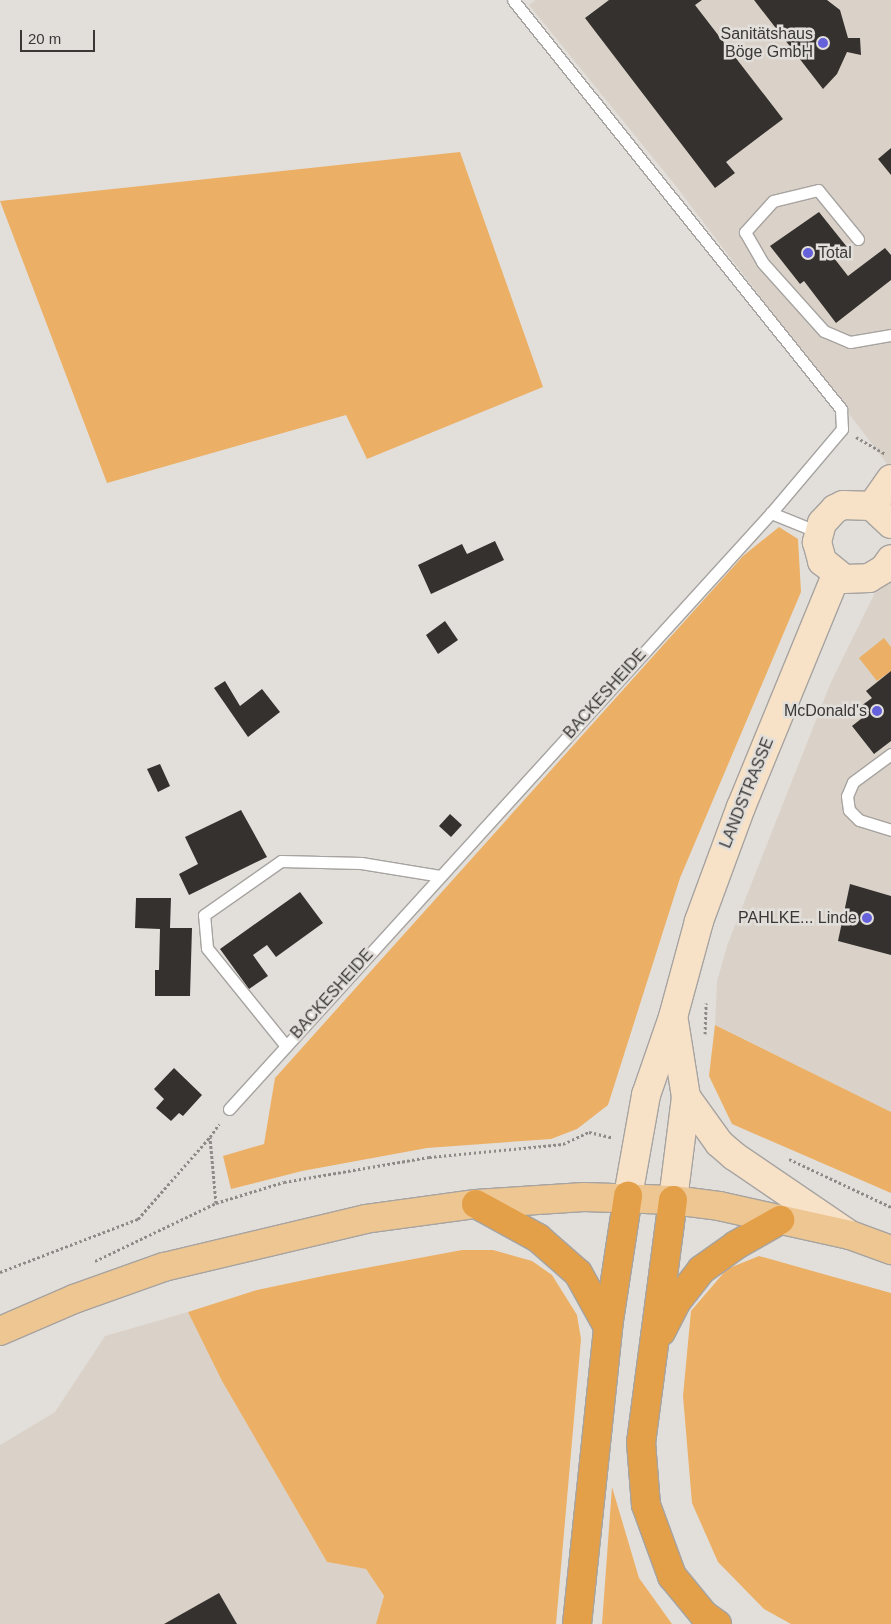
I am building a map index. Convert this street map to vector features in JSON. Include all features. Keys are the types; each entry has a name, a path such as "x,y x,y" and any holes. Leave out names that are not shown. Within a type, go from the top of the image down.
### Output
{"highway":[{"path":"577,1624 608,1327 628,1196"},
{"path":"673,1200 642,1442 646,1504 672,1576 704,1615 717,1624"},
{"path":"476,1204 538,1238 578,1273 608,1327"},
{"path":"654,1346 677,1301 701,1270 736,1245 780,1220"}],"main road":[{"path":"891,479 881,515 853,503 835,509 818,532 822,561 836,575 852,580 869,578 884,569 891,559"},
{"name":"LANDSTRASSE","path":"628,1196 635,1143 646,1095 673,1017 715,874 836,575"},
{"name":"LANDSTRASSE","path":"673,1017 686,1098 673,1200"},
{"path":"686,1098 719,1143 734,1156 850,1235"},
{"path":"0,1331 74,1298 164,1267 365,1219 476,1204 628,1196 673,1200 850,1235 891,1250"}],"lane":[{"path":"514,0 841,409 842,429"},
{"path":"858,239 818,190 773,201 745,232 762,262 824,331 850,342 891,335"},
{"name":"BACKESHEIDE","path":"229,1109 771,513 842,429"},
{"path":"771,513 818,532"},
{"path":"891,754 853,782 847,796 849,810 859,820 891,830"},
{"name":"BACKESHEIDE","path":"286,1046 206,948 204,915 281,861 361,864 440,876"}],"path":[{"path":"842,429 891,457"},
{"path":"704,1042 706,994"},
{"path":"0,1272 138,1219 210,1137 229,1109"},
{"path":"87,1265 216,1203 284,1182 429,1157 563,1144 589,1132 635,1143"},
{"path":"210,1137 216,1203"},
{"path":"783,1156 891,1206"}],"shaded area":[{"path":"535,0 891,0 891,469 675,185 529,5"},
{"path":"460,152 543,387 367,459 346,415 107,483 0,201"},
{"path":"779,527 798,539 801,592 680,878 608,1105 577,1129 551,1139 427,1148 302,1171 231,1189 223,1156 264,1144 275,1078 743,556"},
{"path":"891,560 891,1112 715,1025 717,981 728,943 831,682"},
{"path":"884,638 891,647 891,671 877,681 859,658"},
{"path":"715,1025 891,1112 891,1193 732,1124 709,1076"},
{"path":"462,1250 493,1250 532,1261 552,1275 577,1315 581,1339 556,1624 376,1624 384,1596 366,1569 327,1562 222,1381 188,1312 257,1290"},
{"path":"759,1256 891,1293 891,1624 791,1624 764,1609 718,1562 692,1503 683,1396 691,1311 727,1269"},
{"path":"188,1312 222,1381 327,1562 366,1569 384,1597 376,1624 0,1624 0,1445 55,1412 105,1336"},
{"path":"612,1487 639,1578 672,1624 602,1624"}],"building":[{"path":"609,0 702,0 695,5 783,119 726,162 735,173 715,188 585,18"},
{"path":"754,0 827,0 840,10 848,38 860,38 861,55 847,52 837,74 823,89"},
{"path":"891,148 891,175 878,159"},
{"path":"819,212 847,247 834,258 848,276 885,248 891,255 891,280 836,323 804,281 800,284 770,246"},
{"path":"495,541 504,560 431,594 418,565 462,544 467,554"},
{"path":"445,621 458,640 438,654 426,635"},
{"name":"McDonald's","path":"891,671 891,741 874,754 852,726 866,715 861,706 872,698 866,691"},
{"path":"225,681 240,706 262,689 280,712 248,737 214,688"},
{"path":"160,764 170,786 158,792 147,769"},
{"path":"241,810 267,857 189,895 179,874 198,864 185,837"},
{"path":"450,814 462,825 451,837 439,826"},
{"name":"PAHLKE... Linde","path":"850,884 891,896 891,955 838,941"},
{"path":"300,892 323,923 276,957 267,945 253,955 268,976 249,989 220,949"},
{"path":"136,898 171,898 170,928 192,928 190,996 155,996 155,970 159,970 160,929 135,928"},
{"path":"174,1068 202,1095 183,1116 179,1113 171,1121 156,1108 164,1099 154,1089"},
{"path":"219,1593 237,1624 164,1624"}],"place":[{"name":"Sanitätshaus Böge GmbH","path":"823,43"},
{"name":"Total","path":"808,253"},
{"name":"McDonald's","path":"877,711"},
{"name":"PAHLKE... Linde","path":"867,918"}]}
